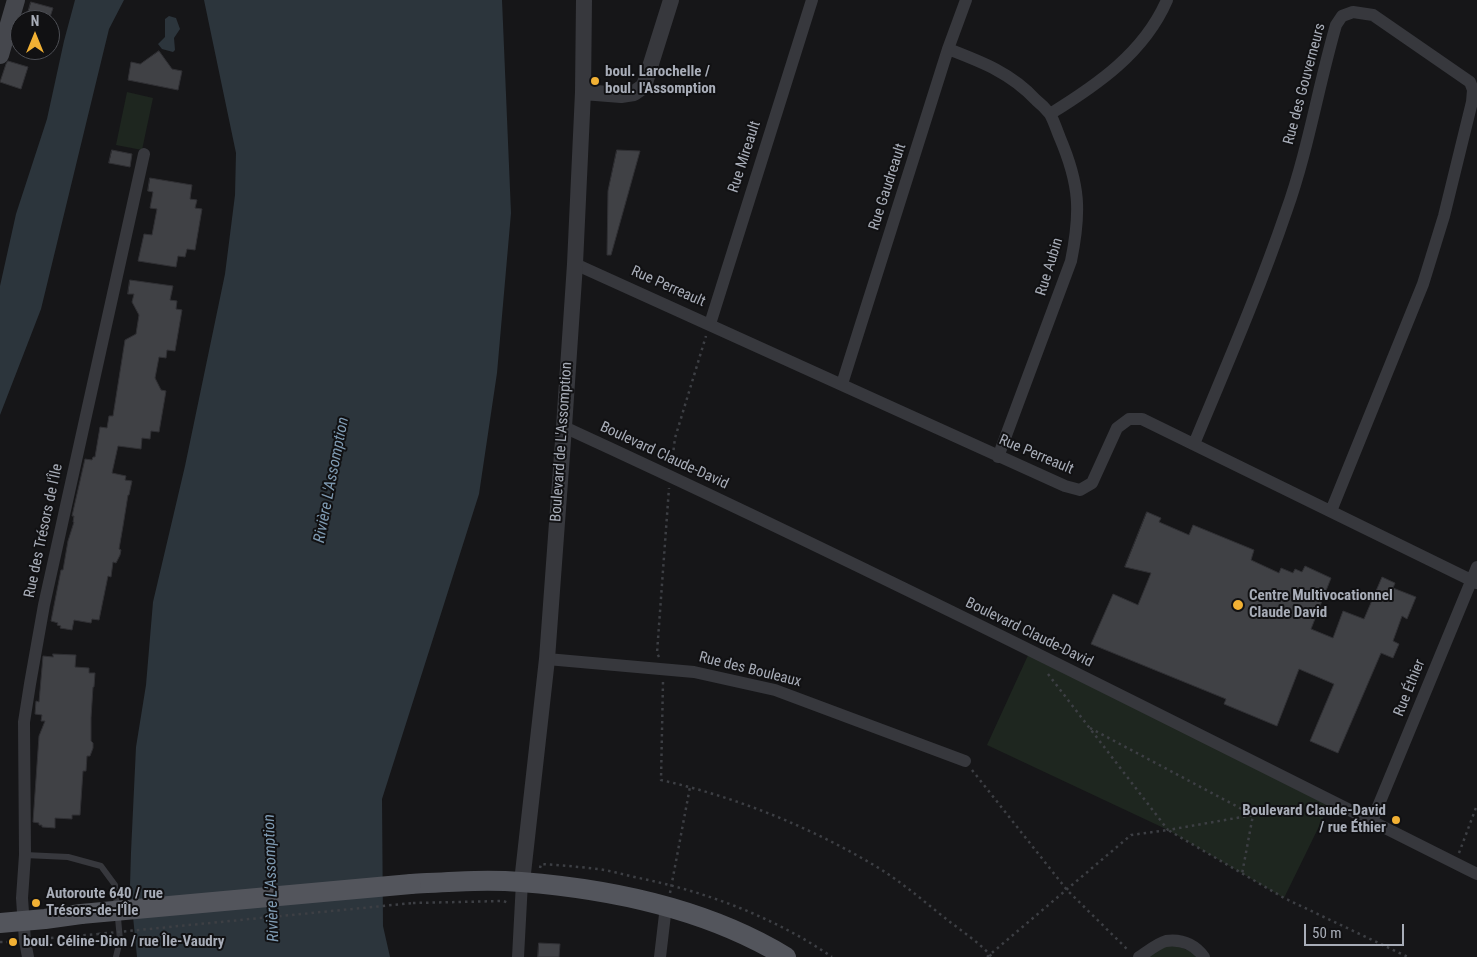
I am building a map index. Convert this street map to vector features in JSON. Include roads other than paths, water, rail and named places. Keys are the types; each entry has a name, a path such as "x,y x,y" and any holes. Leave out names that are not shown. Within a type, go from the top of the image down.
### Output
{"main road":[{"path":"0,55 4,30 16,0"},
{"path":"0,923 81,914 412,893 461,881 522,882 622,896 666,906 711,921 756,940 786,957"}],"street":[{"name":"Boulevard de L'Assomption","path":"522,882 547,659 564,426 575,264 583,92 584,0"},
{"path":"583,92 621,95 634,93 644,86 671,0"},
{"name":"Rue Mireault","path":"710,324 812,0"},
{"name":"Rue Gaudreault","path":"842,384 948,49 966,0"},
{"path":"1050,114 1108,75 1141,43 1159,18 1167,0"},
{"name":"Rue des Gouverneurs","path":"1194,444 1246,318 1287,211 1317,105 1336,25 1342,16 1353,12 1372,15 1470,82 1473,90 1472,102 1444,216 1423,284 1331,511"},
{"name":"Rue Aubin","path":"948,49 986,63 1004,73 1029,92 1050,114 1073,173 1078,201 1077,230 1072,261 998,457"},
{"name":"Rue des Trésors de l'Île","path":"28,957 22,898 25,856 24,722 44,605 144,154"},
{"name":"Rue Perreault","path":"575,264 1065,486 1080,490 1092,483 1117,428 1129,419 1142,419 1474,582"},
{"name":"Boulevard Claude-David","path":"564,426 1004,638 1477,874"},
{"name":"Rue Éthier","path":"1372,821 1474,582 1477,568"},
{"name":"Rue des Bouleaux","path":"547,659 694,672 775,690 964,761"},
{"path":"518,957 522,882"},
{"path":"660,957 666,906"},
{"path":"1137,957 1165,941 1185,942 1198,949 1204,957"}],"lane":[{"path":"25,856 68,857 101,866 115,885 120,940 116,957"}],"water":[{"path":"75,0 124,0 109,29 41,309 0,415 0,286 16,214 47,119"},
{"name":"Rivière L'Assomption","path":"204,0 502,0 511,213 497,373 479,494 382,799 383,926 390,957 137,957 130,886 131,852 136,747 146,685 153,602 185,466 225,274 235,195 236,153"},
{"path":"169,16 176,18 180,29 174,38 175,50 173,52 162,49 158,44 165,37 165,19"}],"place":[{"name":"boul. Larochelle / boul. l'Assomption","path":"595,81"},
{"name":"Centre Multivocationnel Claude David","path":"1238,605"},
{"name":"Boulevard Claude-David / rue Éthier","path":"1396,820"},
{"name":"Autoroute 640 / rue Trésors-de-l'Île","path":"36,903"},
{"name":"boul. Céline-Dion / rue Île-Vaudry","path":"13,942"}]}
